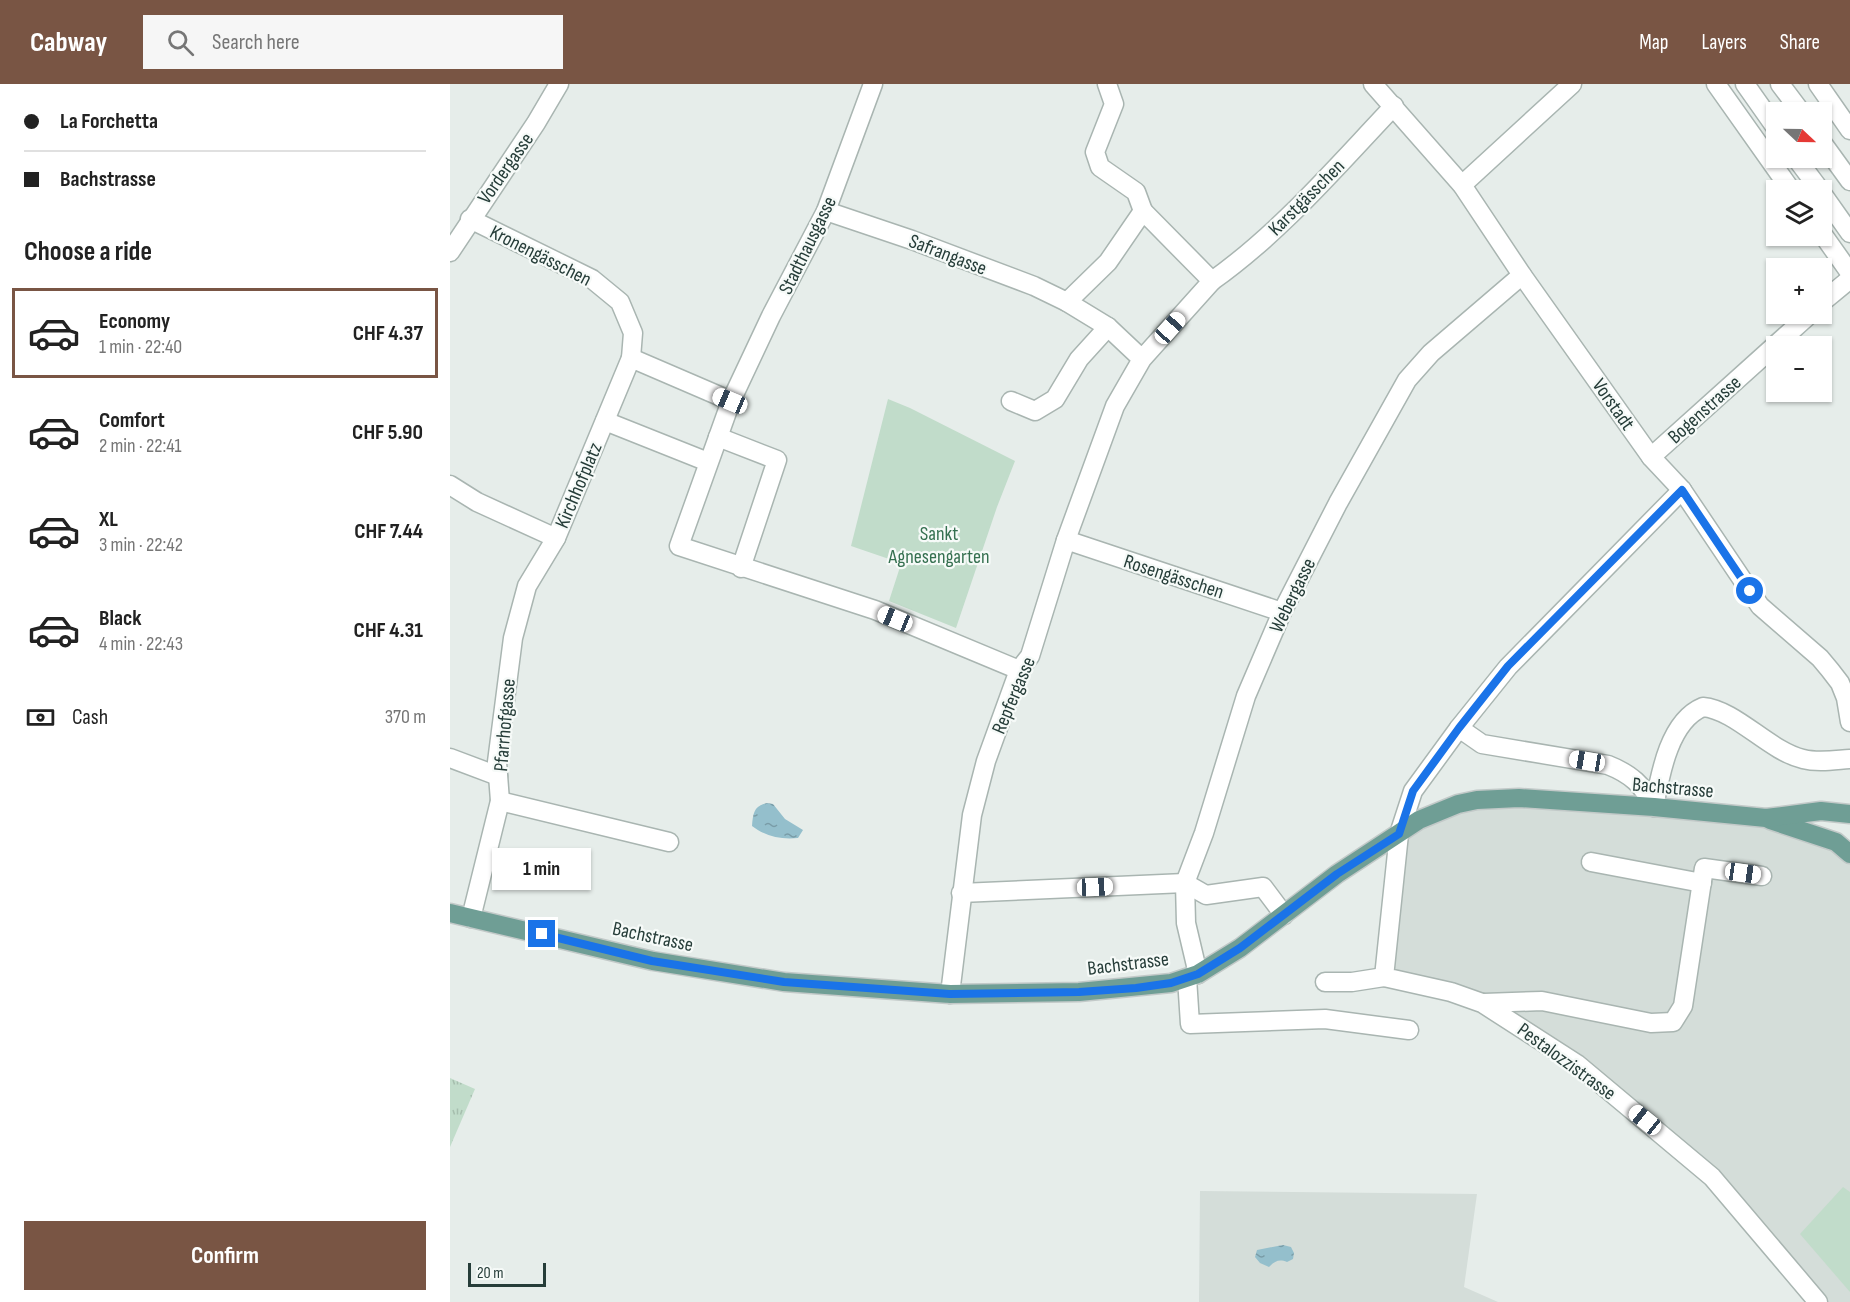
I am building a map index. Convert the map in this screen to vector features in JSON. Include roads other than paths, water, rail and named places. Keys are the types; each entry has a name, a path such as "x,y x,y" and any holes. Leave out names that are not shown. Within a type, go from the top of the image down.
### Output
{"main road":[{"name":"Bachstrasse","path":"450,913 652,961 784,982 950,994 1090,991 1171,983 1192,976 1240,948 1337,874 1419,820 1439,811 1477,800 1539,799 1766,818 1821,811 1847,812"},
{"name":"Bachstrasse","path":"1766,818 1845,846"}],"street":[{"name":"Vordergasse","path":"450,252 460,226 536,123 559,84"},
{"name":"Stadthausgasse","path":"730,401 826,211 873,84"},
{"path":"1107,84 1114,104 1095,152 1100,167 1136,192 1143,211 1212,281"},
{"name":"Vorstadt","path":"1373,84 1462,185 1522,275 1651,457 1682,490 1760,606 1820,658 1845,686 1850,722"},
{"path":"1462,185 1572,84"},
{"path":"1716,84 1784,180"},
{"path":"1744,84 1766,114"},
{"path":"1780,84 1794,102"},
{"path":"1818,84 1850,130"},
{"name":"Karstgässchen","path":"1142,359 1212,281 1245,257 1291,214 1394,106"},
{"path":"1832,157 1850,182"},
{"path":"1832,208 1850,233"},
{"name":"Safrangasse","path":"826,211 912,240 1034,286 1067,302 1108,327 1142,359"},
{"path":"1067,302 1108,262 1143,211"},
{"name":"Kronengässchen","path":"460,226 592,279 620,302 633,333 631,358"},
{"path":"1831,246 1850,273"},
{"name":"Webergasse","path":"1409,1030 1325,1018 1190,1024 1192,976 1186,923 1185,883 1204,833 1246,696 1282,612 1338,503 1407,380 1431,353 1522,275"},
{"path":"1832,294 1850,279"},
{"name":"Bogenstrasse","path":"1651,457 1799,324"},
{"path":"1011,401 1035,411 1055,399 1079,359 1108,327"},
{"path":"631,358 730,401 679,546 875,610 1019,670"},
{"name":"Kirchhofplatz","path":"450,485 477,502 556,538 631,358"},
{"name":"Repfergasse","path":"950,994 961,893 975,804 986,761 1019,670 1030,656 1066,540 1116,406 1142,359"},
{"name":"Kirchhofplatz","path":"604,421 708,462"},
{"path":"718,437 777,460 741,568"},
{"path":"1325,982 1352,982 1384,977 1399,834 1413,791 1508,666 1682,490"},
{"name":"Pfarrhofgasse","path":"471,918 500,801 497,762 513,638 527,586 556,538"},
{"name":"Rosengässchen","path":"1066,540 1282,612"},
{"path":"1654,807 1661,770 1674,738 1690,714 1703,707 1719,711 1778,748 1801,759 1812,761 1850,759"},
{"path":"1459,728 1482,744 1608,765 1621,770 1639,783 1654,807"},
{"path":"450,758 498,776"},
{"path":"500,801 669,843"},
{"path":"1591,862 1702,882"},
{"path":"1482,1003 1542,1001 1651,1023 1672,1022 1683,1006 1704,868 1762,876"},
{"path":"961,893 1185,883 1206,895 1263,888 1284,915"},
{"name":"Pestalozzistrasse","path":"1384,977 1451,992 1482,1003 1577,1064 1712,1177 1818,1302"}],"water":[{"path":"767,803 773,804 785,819 803,830 798,838 774,836 752,826 755,811 759,806"},
{"path":"1283,1245 1291,1247 1294,1253 1293,1259 1287,1262 1277,1261 1269,1267 1260,1263 1255,1257 1257,1250"}],"park label":[{"name":"Sankt Agnesengarten","path":"939,544"}]}
